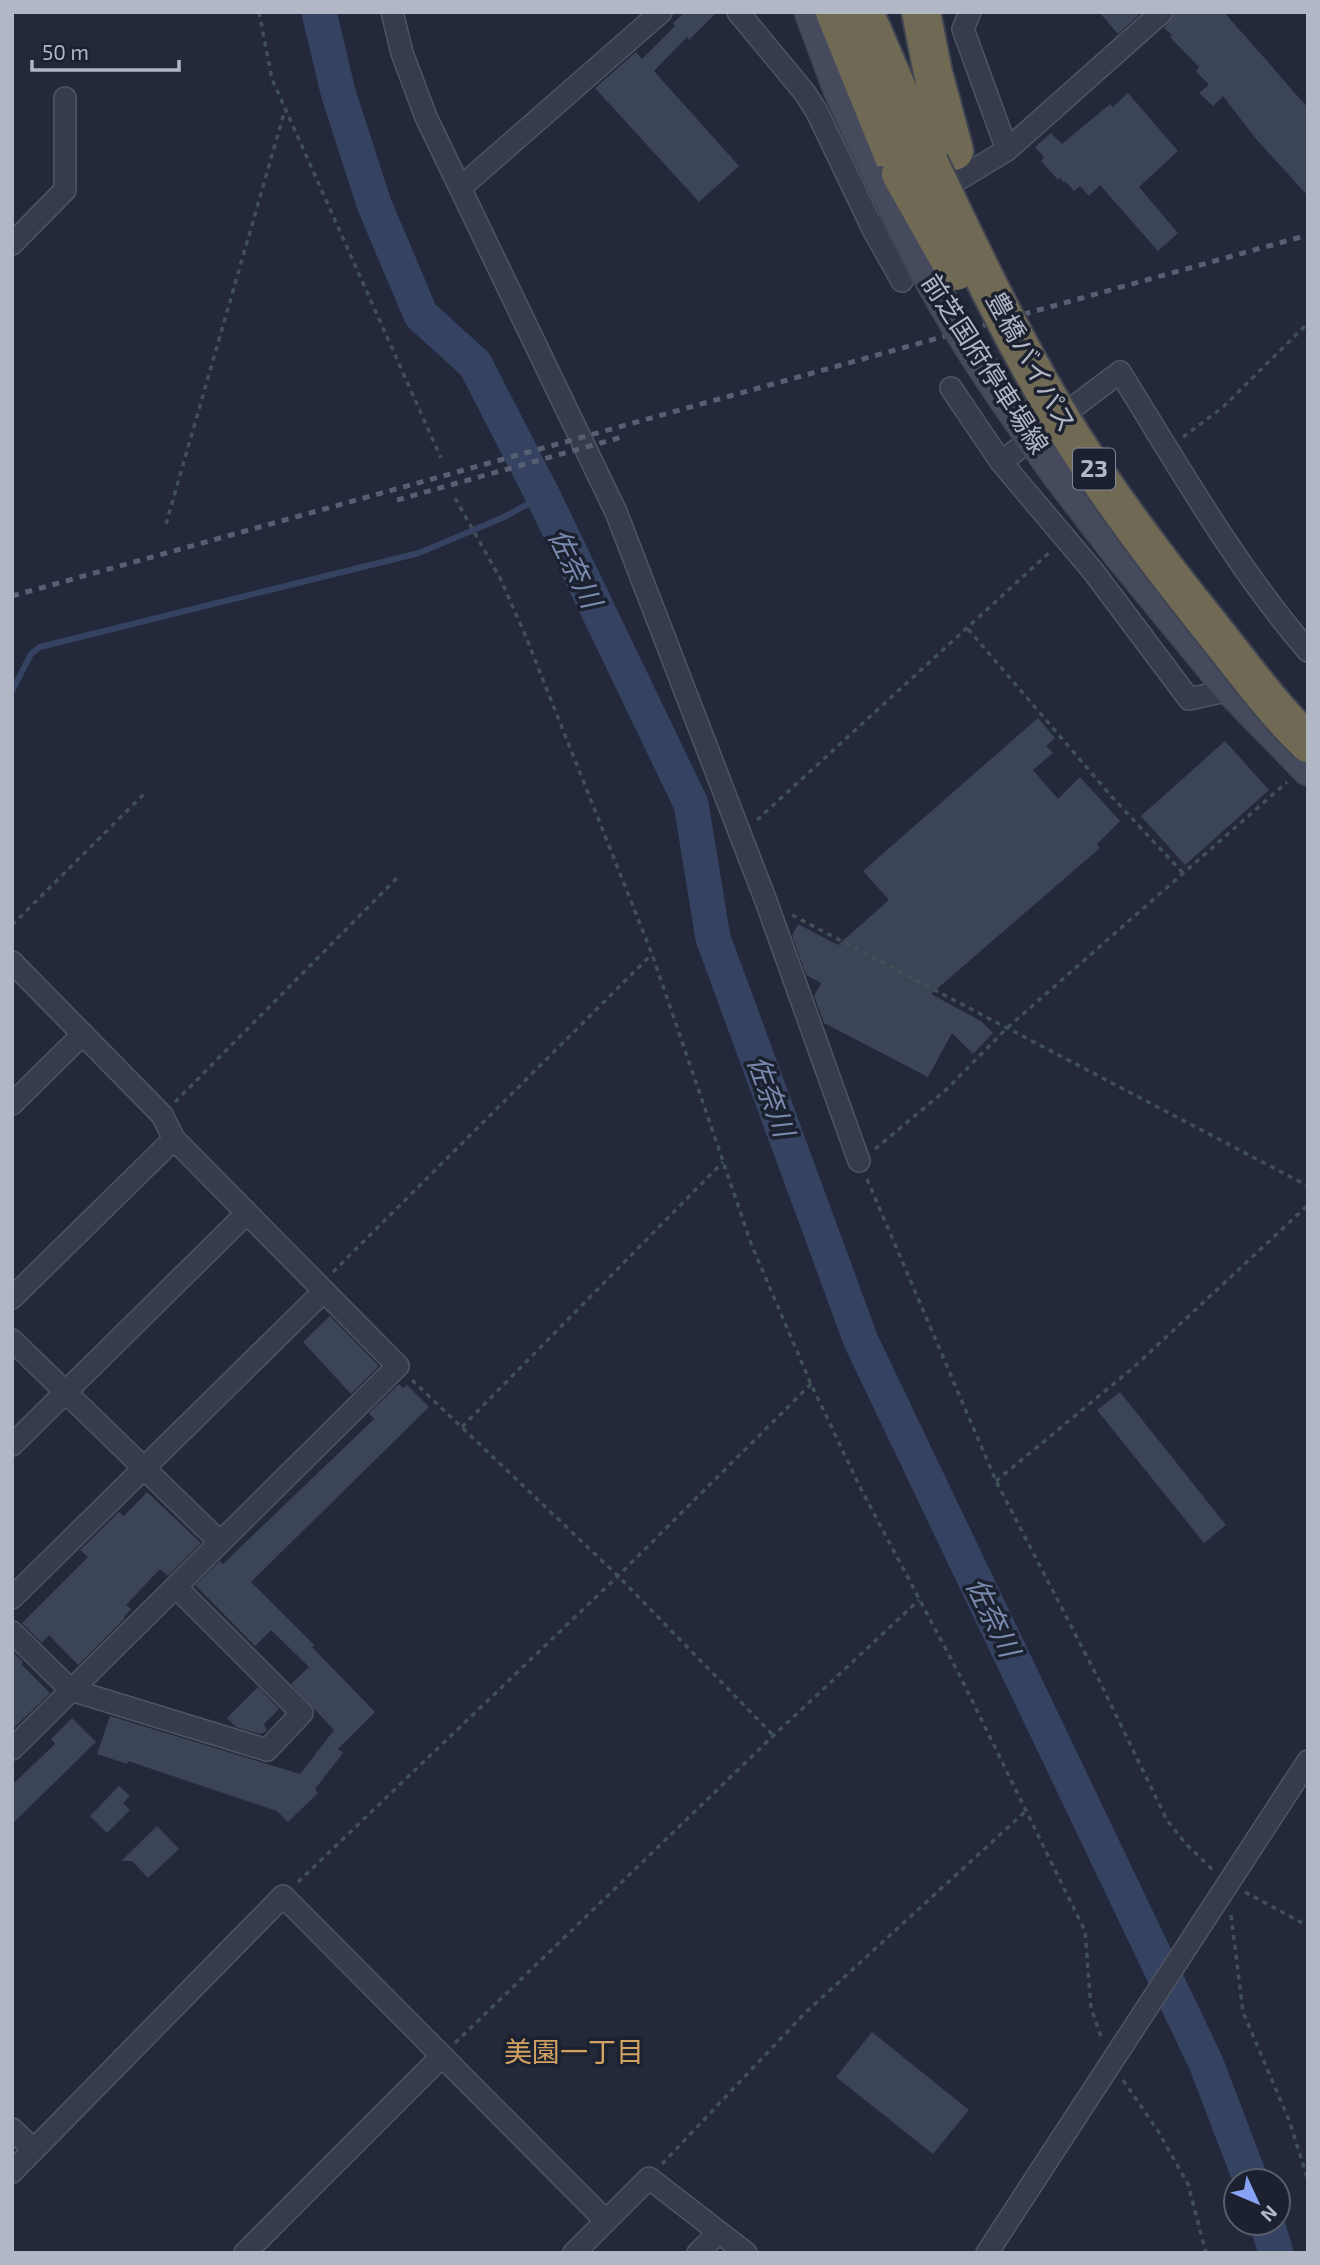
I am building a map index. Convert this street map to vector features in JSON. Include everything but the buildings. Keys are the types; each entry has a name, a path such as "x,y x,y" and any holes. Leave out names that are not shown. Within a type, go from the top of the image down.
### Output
{"highway":[{"path":"835,12 859,75 920,166"},
{"name":"豊橋バイパス","path":"864,12 920,166 1017,343 1072,436 1117,504 1170,576 1284,720 1307,761"},
{"name":"豊橋バイパス","path":"883,12 920,166 999,283 1087,438 1185,573 1308,719"},
{"path":"920,166 933,73 921,12"}],"main road":[{"name":"前芝国府停車場線","path":"810,12 839,90 920,166 919,260 964,338 1014,416 1116,551 1230,690 1307,761"}],"street":[{"path":"392,12 402,53 426,117 616,512 741,834 859,1161"},
{"path":"460,188 662,12"},
{"path":"738,12 805,93 817,112 874,231 902,281"},
{"path":"970,12 963,29 1007,150"},
{"path":"874,231 1007,150 1162,12"},
{"path":"12,244 65,190 65,97"},
{"path":"1001,462 1120,372 1216,528 1279,617 1308,651"},
{"path":"951,388 1001,462 1130,618 1189,699 1230,690"},
{"path":"12,962 162,1115 174,1139 398,1366 12,1749"},
{"path":"12,1104 83,1034"},
{"path":"12,1298 174,1139"},
{"path":"12,1445 247,1213"},
{"path":"12,1598 321,1288"},
{"path":"12,1340 220,1542"},
{"path":"12,1632 71,1690 267,1750 302,1713 176,1587"},
{"path":"987,2253 1308,1760"},
{"path":"12,2172 283,1896 606,2221"},
{"path":"245,2253 441,2057"},
{"path":"12,2129 33,2149"},
{"path":"581,2250 649,2178 746,2253"},
{"path":"698,2253 719,2232"}],"path":[{"path":"259,12 272,79 441,458"},
{"path":"166,524 285,108"},
{"path":"1168,449 1222,408 1307,324"},
{"path":"455,498 500,578 524,632 652,954 752,1246 811,1384 860,1487 1027,1810 1085,1931 1091,2008 1188,2184 1206,2253"},
{"path":"741,834 1065,538"},
{"path":"968,629 1112,797 1183,873"},
{"path":"1307,761 1006,1028 947,1089 859,1161 996,1481 1099,1680 1167,1820 1186,1844 1227,1883 1308,1926"},
{"path":"12,925 144,794"},
{"path":"162,1115 400,874"},
{"path":"766,901 1308,1186"},
{"path":"321,1288 652,954"},
{"path":"462,1427 723,1162"},
{"path":"996,1481 1134,1367 1308,1205"},
{"path":"398,1366 618,1576 773,1735"},
{"path":"283,1896 618,1576 811,1384"},
{"path":"441,2057 773,1735 919,1600"},
{"path":"649,2178 805,2012 1027,1810"},
{"path":"1227,1883 1243,2012 1289,2120 1308,2180"}],"waterway":[{"name":"佐奈川","path":"319,12 338,92 374,204 421,315 475,364 543,496 691,804 713,938 861,1341 1206,2063 1246,2167"},
{"path":"12,691 31,654 40,647 419,553 502,518 543,496"},
{"name":"佐奈川","path":"1271,2237 1276,2253"}],"railway":[{"path":"12,596 1308,235"},
{"path":"397,500 622,437"}],"district":[{"name":"美園一丁目","path":"574,2052"}]}
